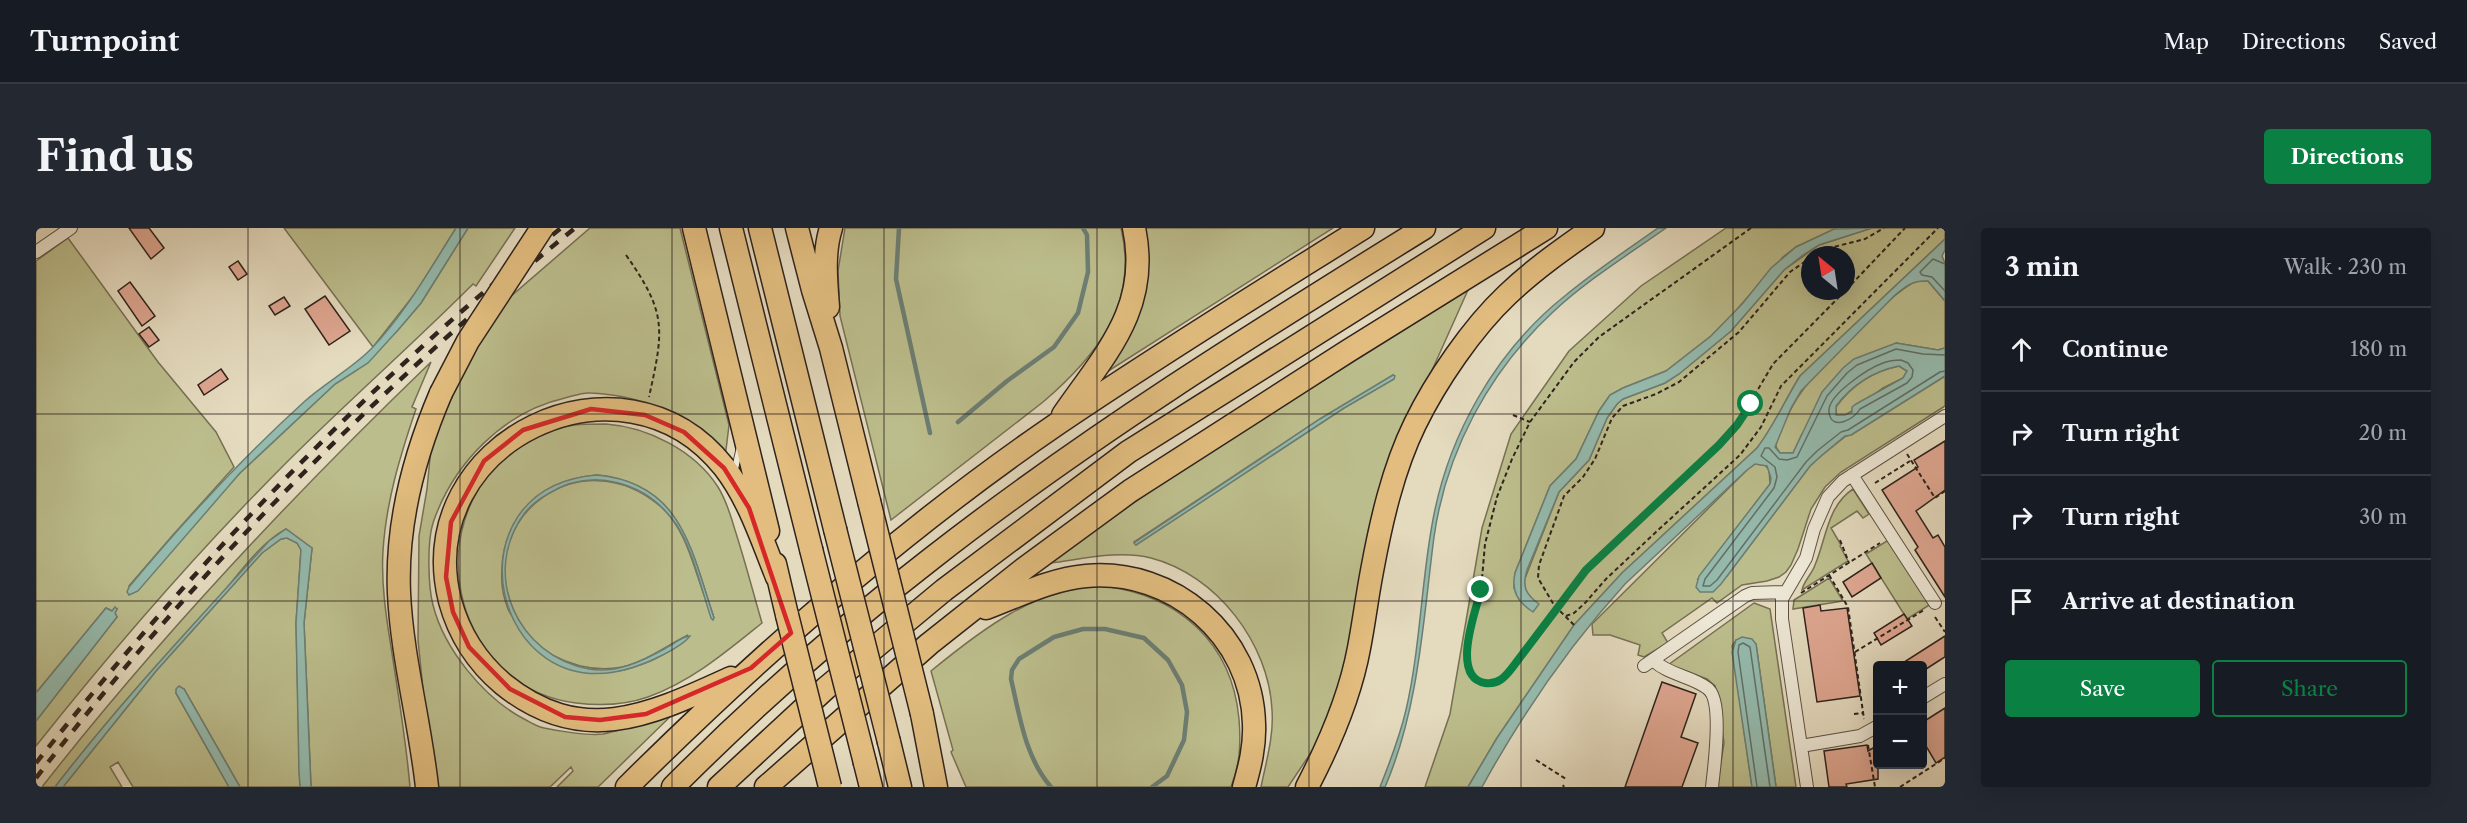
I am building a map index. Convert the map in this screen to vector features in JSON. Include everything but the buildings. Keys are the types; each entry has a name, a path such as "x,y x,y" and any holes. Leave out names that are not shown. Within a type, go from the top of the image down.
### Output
{"highway":[{"path":"426,787 399,591 401,540 413,466 441,393 468,341 542,228"},
{"path":"694,228 764,505 777,577 830,787"},
{"path":"731,228 871,787"},
{"path":"760,228 900,787"},
{"path":"797,228 831,348 924,719 936,787"},
{"path":"831,228 827,239 826,274 831,348"},
{"path":"1056,425 1111,348 1127,320 1135,296 1138,269 1134,228"},
{"path":"627,787 751,668 868,567 1056,425 1363,228"},
{"path":"673,787 722,738 799,669 931,559 1110,429 1424,228"},
{"path":"718,787 826,688 926,605 1100,473 1148,439 1484,228"},
{"path":"765,787 964,615 1130,491 1348,351 1546,228"},
{"path":"1306,787 1324,755 1344,705 1359,649 1371,572 1389,495 1415,424 1466,341 1493,310 1558,252 1593,228"},
{"path":"751,668 646,714 623,719 565,717 535,706 494,676 470,647 453,612 446,577 447,540 459,502 469,481 484,461 524,430 547,419 591,409 609,408 645,415 684,432 724,468 749,508 777,577"},
{"path":"964,615 1047,583 1087,576 1124,577 1144,582 1187,602 1203,614 1221,633 1239,661 1247,680 1253,705 1254,739 1244,787"},
{"path":"924,719 954,787"}],"street":[{"path":"36,252 71,228"},
{"path":"1807,787 1781,606 1784,592 1806,558 1822,508 1836,488 1852,475 1945,416"},
{"path":"1852,475 1892,535 1932,605"},
{"path":"1712,787 1718,742 1713,695 1707,687 1649,663 1745,596 1752,593 1784,592"},
{"path":"1927,695 1945,684"},
{"path":"1801,746 1860,736 1873,728"}],"lane":[{"path":"735,484 734,472 744,426"}],"path":[{"path":"1751,228 1599,337 1574,362 1530,422 1497,496 1485,544 1481,590 1467,641 1470,669 1474,676 1484,682 1493,683 1503,679 1586,570 1737,425 1773,363 1835,300"},
{"path":"1838,246 1865,239 1884,228"},
{"path":"1855,280 1905,228"},
{"path":"1566,616 1574,613 1585,603 1606,579 1740,455 1761,427 1781,386 1938,228"},
{"path":"626,255 649,288 658,313 659,343 645,415"},
{"path":"1574,625 1557,607 1538,578 1539,565 1564,496 1589,468 1612,418 1623,406 1656,394 1679,382 1739,332 1790,272 1801,264"},
{"path":"1513,415 1530,422"},
{"path":"1901,444 1935,498 1945,491"},
{"path":"1862,492 1911,460"},
{"path":"1784,592 1797,595 1892,535"},
{"path":"1840,540 1849,563"},
{"path":"1829,575 1848,607 1875,787"},
{"path":"1855,652 1932,605"},
{"path":"1854,714 1864,713"},
{"path":"1900,787 1945,758"},
{"path":"1536,760 1566,779"}],"highlighted area":[{"path":"591,409 645,415 684,432 724,468 749,508 791,633 751,668 646,714 600,720 565,717 510,689 469,647 453,612 446,577 451,522 484,461 523,430"}],"green space":[{"path":"284,228 456,228 417,291 373,347"},
{"path":"468,228 515,228 476,286 473,284 309,440 220,531 95,673 36,746 36,721 117,617 115,613 117,609 112,611 106,608 36,693 36,261 68,238 158,362 216,432 234,467 129,586 131,592 240,473 335,384 357,370 398,330 421,303"},
{"path":"590,228 680,228 729,425 725,458 711,443 681,420 649,404 612,395 585,393 542,405 501,428 467,461 453,481 442,501 431,531 429,564 431,597 438,622 446,638 468,671 494,699 536,726 574,733 603,734 676,711 598,787 557,787 573,771 571,767 550,787 433,787 418,640 419,536 427,489 434,417 503,303"},
{"path":"845,228 1121,228 1125,255 1124,280 1109,326 1096,347 1063,384 1043,402 891,520 840,316 838,271"},
{"path":"1141,228 1333,228 1102,375"},
{"path":"1726,228 1837,228 1796,247 1783,257 1711,336 1666,371 1610,395 1599,411 1576,459 1550,486 1515,573 1514,588 1533,600 1526,591 1524,581 1559,492 1589,460 1607,418 1617,404 1623,399 1665,383 1679,374 1731,331 1784,270 1801,258 1801,300 1855,300 1855,246 1819,245 1872,228 1945,228 1945,239 1800,376 1757,448 1622,573 1574,625 1497,738 1468,787 1425,787 1450,714 1482,528 1511,434 1569,351 1641,286"},
{"path":"1919,280 1928,281 1945,301 1945,348 1938,350 1896,343 1802,434 1793,453 1780,453 1776,447 1777,439 1793,405 1808,383 1838,349 1875,313 1908,286"},
{"path":"1468,290 1386,473 1350,647 1332,708 1316,745 1288,787 1261,787 1272,729 1269,685 1250,637 1217,596 1197,580 1175,567 1151,558 1114,555 1050,563 1051,559 1204,455","holes":["1393,375 1394,379 1344,408 1136,545 1134,542 1320,419"]},
{"path":"431,362 412,407 416,409 395,479 387,515 383,551 386,611 410,787 311,787 304,623 312,548 286,529 276,535 250,560 114,714 55,787 42,787 133,675 229,568 328,464"},
{"path":"1899,366 1907,371 1903,378 1883,388 1845,415 1836,415 1836,407 1856,386 1872,375"},
{"path":"1945,376 1945,406 1841,472 1825,487 1811,509 1798,549 1786,572 1767,581 1742,585 1717,603 1712,598 1662,633 1668,643 1644,657 1638,655 1640,645 1610,635 1593,635 1592,624 1755,464 1765,465 1769,470 1770,484 1698,579 1727,576 1810,466 1821,456 1846,436"},
{"path":"602,424 638,430 669,443 697,462 708,474 718,487 728,508 762,623 708,665 679,683 648,697 612,704 576,703 543,695 523,685 497,663 474,630 461,594 458,557 465,520 480,487 503,459 535,437 574,425","holes":["597,475 625,481 648,491 665,506 679,524 698,568 714,618 682,535 660,506 629,487 598,481 568,485 542,498 521,519 508,546 505,577 514,611 530,636 552,655 578,665 604,669 622,667 640,661 688,635 659,657 624,670 599,671 562,664 540,652 512,617 502,584 504,550 519,517 545,493 578,478"]},
{"path":"1853,489 1869,514 1863,518 1857,511 1831,528 1848,561 1802,590 1819,555 1832,514 1844,496"},
{"path":"287,538 297,543 301,550 296,623 300,787 240,787 184,689 176,693 229,787 133,787 118,762 110,767 122,787 63,787 156,671 262,553 281,539"},
{"path":"1890,539 1931,604 1907,619 1866,554"},
{"path":"1829,578 1843,601 1793,609 1794,600"},
{"path":"1103,586 1130,591 1155,600 1177,612 1213,645 1225,667 1234,692 1239,719 1239,754 1231,787 966,787 951,752 953,750 931,671 990,626 1032,603 1078,588"},
{"path":"1754,603 1770,609 1796,787 1776,787 1756,644 1736,640 1732,646 1752,787 1717,787 1724,743 1715,686 1707,679 1668,665"}],"water":[{"path":"456,228 468,228 421,303 398,330 368,363 335,384 240,473 138,591 129,595 127,592 129,587 192,514 236,468 305,401 372,348 407,305"},
{"path":"1658,228 1666,228 1580,289 1530,335 1490,387 1474,415 1460,444 1440,505 1413,695 1396,757 1385,787 1380,787 1406,710 1432,525 1439,492 1462,428 1496,369 1540,317 1588,278"},
{"path":"1872,228 1817,246 1801,246 1801,257 1784,270 1731,331 1665,383 1623,399 1617,404 1607,418 1589,460 1559,492 1527,570 1526,589 1539,604 1533,612 1523,604 1515,591 1515,573 1550,486 1576,459 1599,411 1610,395 1666,371 1711,336 1743,303 1771,268 1796,247 1834,229"},
{"path":"1945,239 1945,250 1942,256 1945,263 1945,301 1928,281 1910,284 1895,295 1801,391 1791,408 1775,447 1780,453 1793,453 1822,392 1854,359 1896,343 1938,350 1945,348 1945,376 1851,435 1845,436 1821,456 1810,466 1721,584 1713,592 1700,592 1696,587 1699,576 1770,484 1771,478 1767,466 1755,464 1747,470 1625,584 1548,681 1513,733 1482,787 1468,787 1497,738 1574,625 1622,573 1757,448 1800,376","holes":["1899,366 1907,371 1903,378 1856,404 1852,407 1852,412 1836,415 1836,406 1864,380 1881,371"]},
{"path":"1393,375 1394,379 1344,408 1136,545 1134,543 1320,419"},
{"path":"597,475 625,481 648,491 665,506 679,524 689,545 714,618 713,620 711,618 682,534 664,510 650,498 618,483 600,480 582,481 565,486 545,496 529,508 511,538 506,562 507,586 513,610 526,630 543,648 564,661 599,670 619,668 639,662 690,636 672,650 634,667 585,673 547,659 519,630 505,593 504,553 518,517 549,489"},
{"path":"286,529 312,548 304,623 311,787 300,787 299,772 296,623 301,550 297,543 287,538 281,539 262,553 156,671 63,787 55,787 159,662 269,541"},
{"path":"115,607 117,617 36,721 36,693 106,608 112,611"},
{"path":"1742,637 1752,639 1756,644 1776,787 1752,787 1732,652 1736,640"},
{"path":"179,686 184,689 240,787 229,787 176,693"}],"waterway":[{"path":"899,228 896,279 930,433"},
{"path":"958,422 1007,381 1054,347 1078,313 1088,272 1087,235 1083,228"},
{"path":"1051,787 1029,750 1011,679 1012,670 1019,659 1054,637 1083,629 1105,629 1144,638 1168,660 1182,685 1187,712 1184,740 1167,776 1152,787"}],"railway":[{"path":"36,763 156,618 284,480 418,350 561,228"},
{"path":"36,778 158,629 289,487 428,354 575,228"}],"route":[{"path":"1481,590 1469,632 1467,652 1470,669 1474,676 1484,682 1493,683 1503,679 1586,570 1719,445 1737,425 1751,404"}]}
